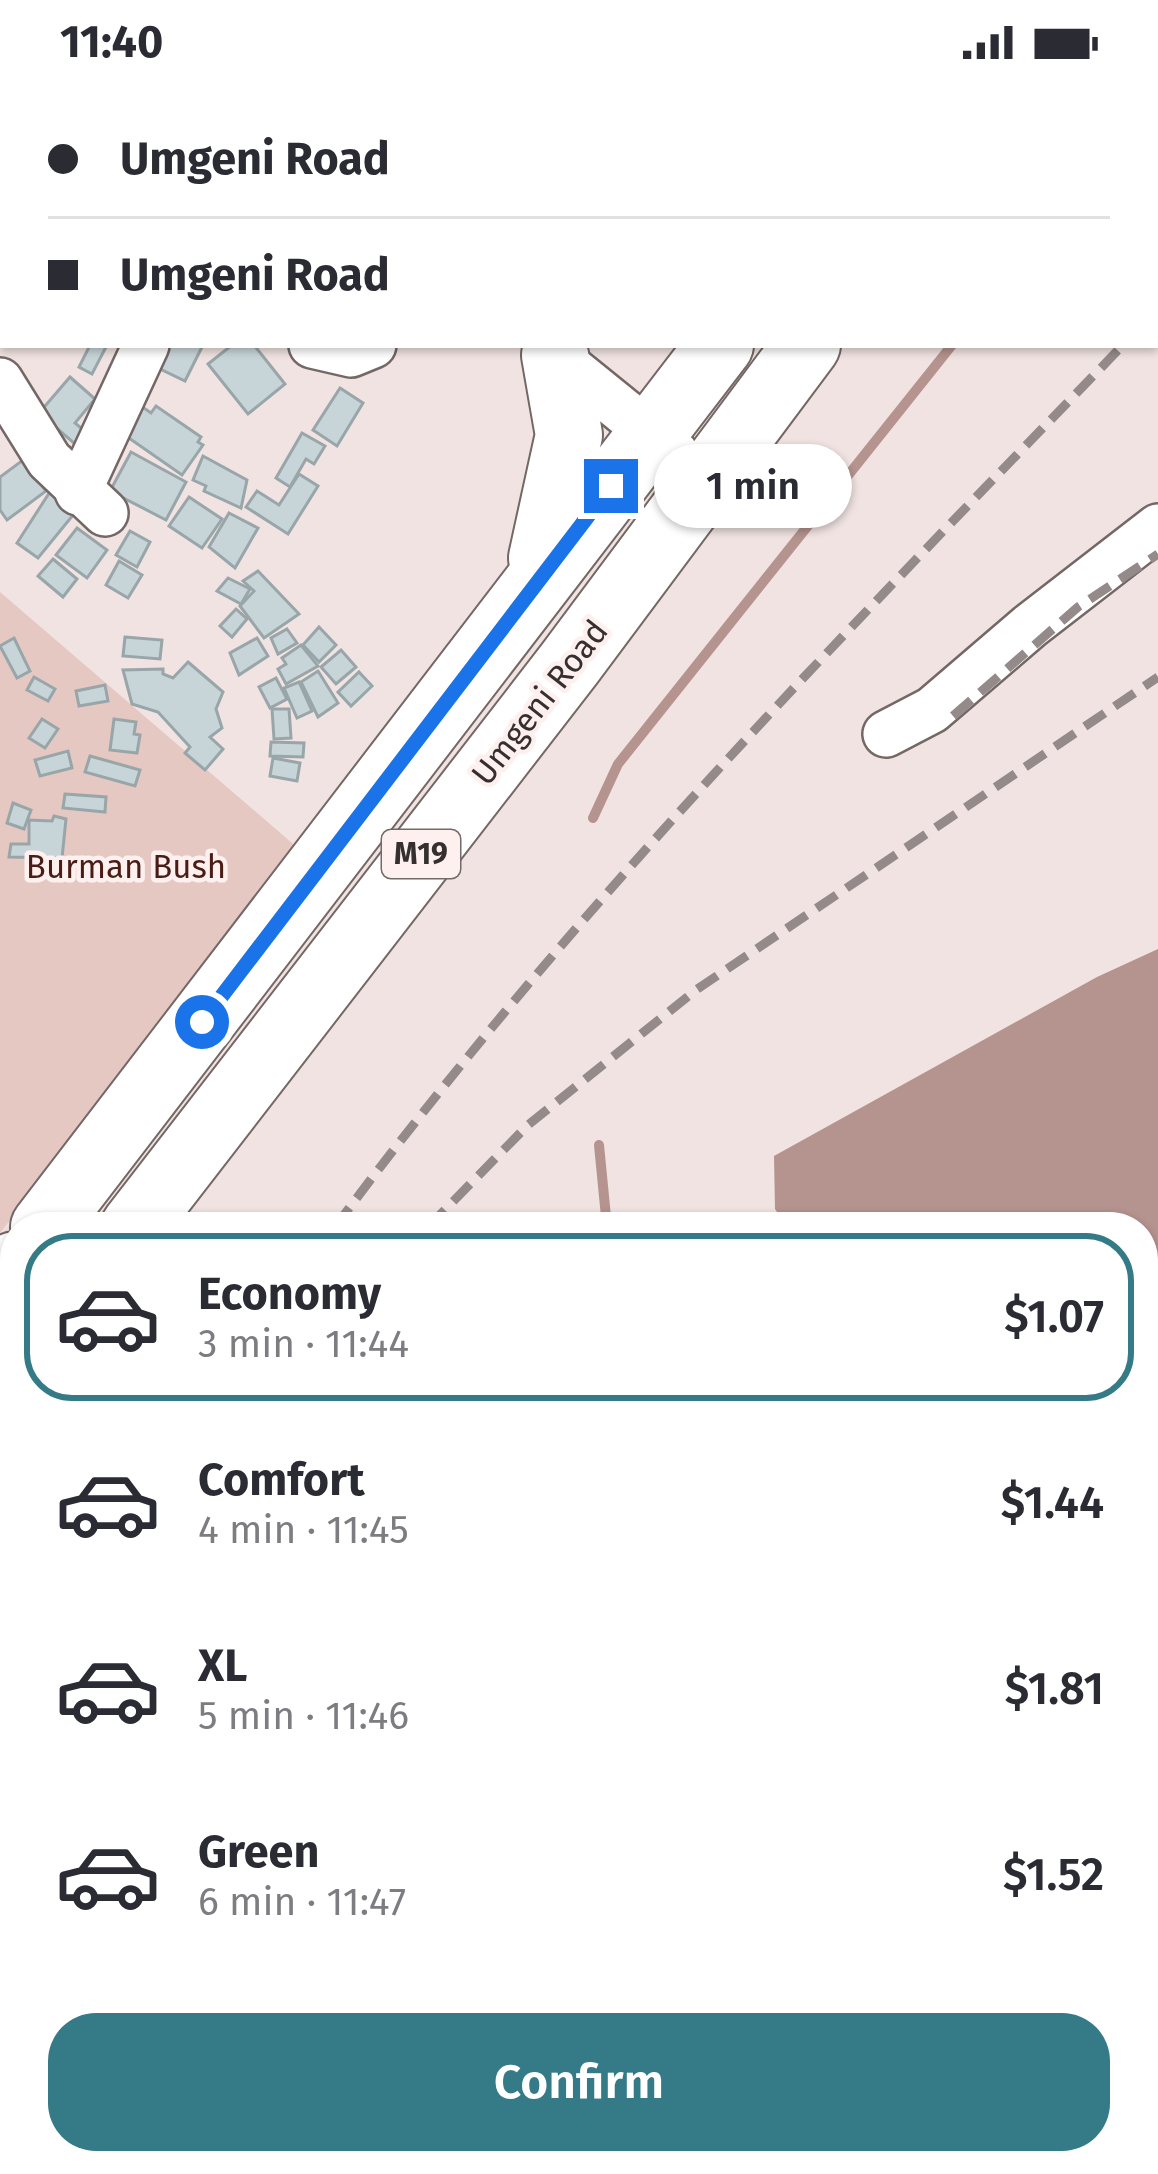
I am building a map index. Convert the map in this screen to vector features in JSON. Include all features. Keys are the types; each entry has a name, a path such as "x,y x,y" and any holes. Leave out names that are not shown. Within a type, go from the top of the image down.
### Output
{"highway":[{"name":"M19","path":"55,1212 718,348"},
{"name":"Umgeni Road","path":"146,1212 805,348"},
{"path":"537,578 569,436 549,350"}],"street":[{"path":"0,381 49,460 92,502 145,348"},
{"path":"325,348 351,354 366,348"},
{"path":"549,350 707,480"},
{"path":"886,734 932,710 1030,626 1158,527"}],"green space":[{"name":"Burman Bush","path":"0,592 299,849 16,1212 0,1212"}],"shaded area":[{"path":"1158,949 1158,1212 777,1212 774,1156 1097,977"}],"building":[{"path":"88,348 105,348 92,374 79,367"},
{"path":"160,348 202,348 185,381 152,365"},
{"path":"228,348 256,348 285,384 248,414 208,364"},
{"path":"70,377 95,399 75,423 86,432 75,444 39,413"},
{"path":"340,388 363,403 337,446 313,430"},
{"path":"141,406 151,413 156,406 201,437 198,442 203,445 182,475 126,436"},
{"path":"302,433 325,446 314,464 306,459 290,487 276,478"},
{"path":"131,452 186,482 166,520 110,491"},
{"path":"203,456 247,480 241,508 204,491 206,486 193,480"},
{"path":"23,460 46,491 7,520 0,510 0,477"},
{"path":"299,474 318,486 288,534 246,507 257,491 279,505"},
{"path":"55,484 82,504 38,558 17,543"},
{"path":"189,497 222,519 202,548 169,526"},
{"path":"229,513 258,528 235,568 209,547"},
{"path":"77,528 107,550 87,578 56,555"},
{"path":"130,531 150,542 137,567 116,555"},
{"path":"53,559 77,579 63,597 38,576"},
{"path":"119,561 142,575 128,598 106,585"},
{"path":"258,571 299,614 264,638 240,606 254,591 243,581"},
{"path":"228,578 250,589 241,604 217,591"},
{"path":"236,609 247,619 232,637 220,626"},
{"path":"319,627 336,645 319,662 303,645"},
{"path":"287,629 297,643 278,654 271,638"},
{"path":"125,637 162,640 160,659 123,656"},
{"path":"14,638 30,671 17,678 0,646"},
{"path":"257,638 268,656 239,675 230,653"},
{"path":"301,645 318,666 286,684 278,669 286,664 282,658"},
{"path":"341,650 356,667 336,684 321,667"},
{"path":"188,662 223,692 216,709 222,728 210,737 223,749 205,770 185,753 190,747 158,712 132,704 123,670 163,669 163,674 173,678"},
{"path":"318,671 338,703 318,717 301,682"},
{"path":"359,672 372,686 351,706 338,692"},
{"path":"34,677 55,689 48,701 27,690"},
{"path":"276,678 287,699 270,708 259,687"},
{"path":"299,682 312,711 297,718 284,688"},
{"path":"105,685 108,701 79,706 76,691"},
{"path":"272,709 289,709 291,738 274,739"},
{"path":"42,719 58,729 45,748 29,738"},
{"path":"114,719 136,722 137,753 110,750"},
{"path":"271,742 304,743 303,757 270,756"},
{"path":"68,751 72,768 40,776 35,760"},
{"path":"90,756 140,770 135,786 85,772"},
{"path":"273,758 300,763 297,781 270,776"},
{"path":"65,794 106,797 105,812 63,808"},
{"path":"13,803 31,810 24,829 7,823"},
{"path":"54,816 66,819 62,858 9,857 11,844 29,844 29,820 52,821"}],"waterway":[{"path":"593,818 618,764 950,348"},
{"path":"599,1145 606,1212"}],"railway":[{"path":"346,1212 425,1109 616,883 815,665 1120,348"},
{"path":"953,716 1078,607 1158,554"},
{"path":"443,1212 528,1125 696,990 1158,677"}],"route":[{"path":"202,1022 611,486"}]}
